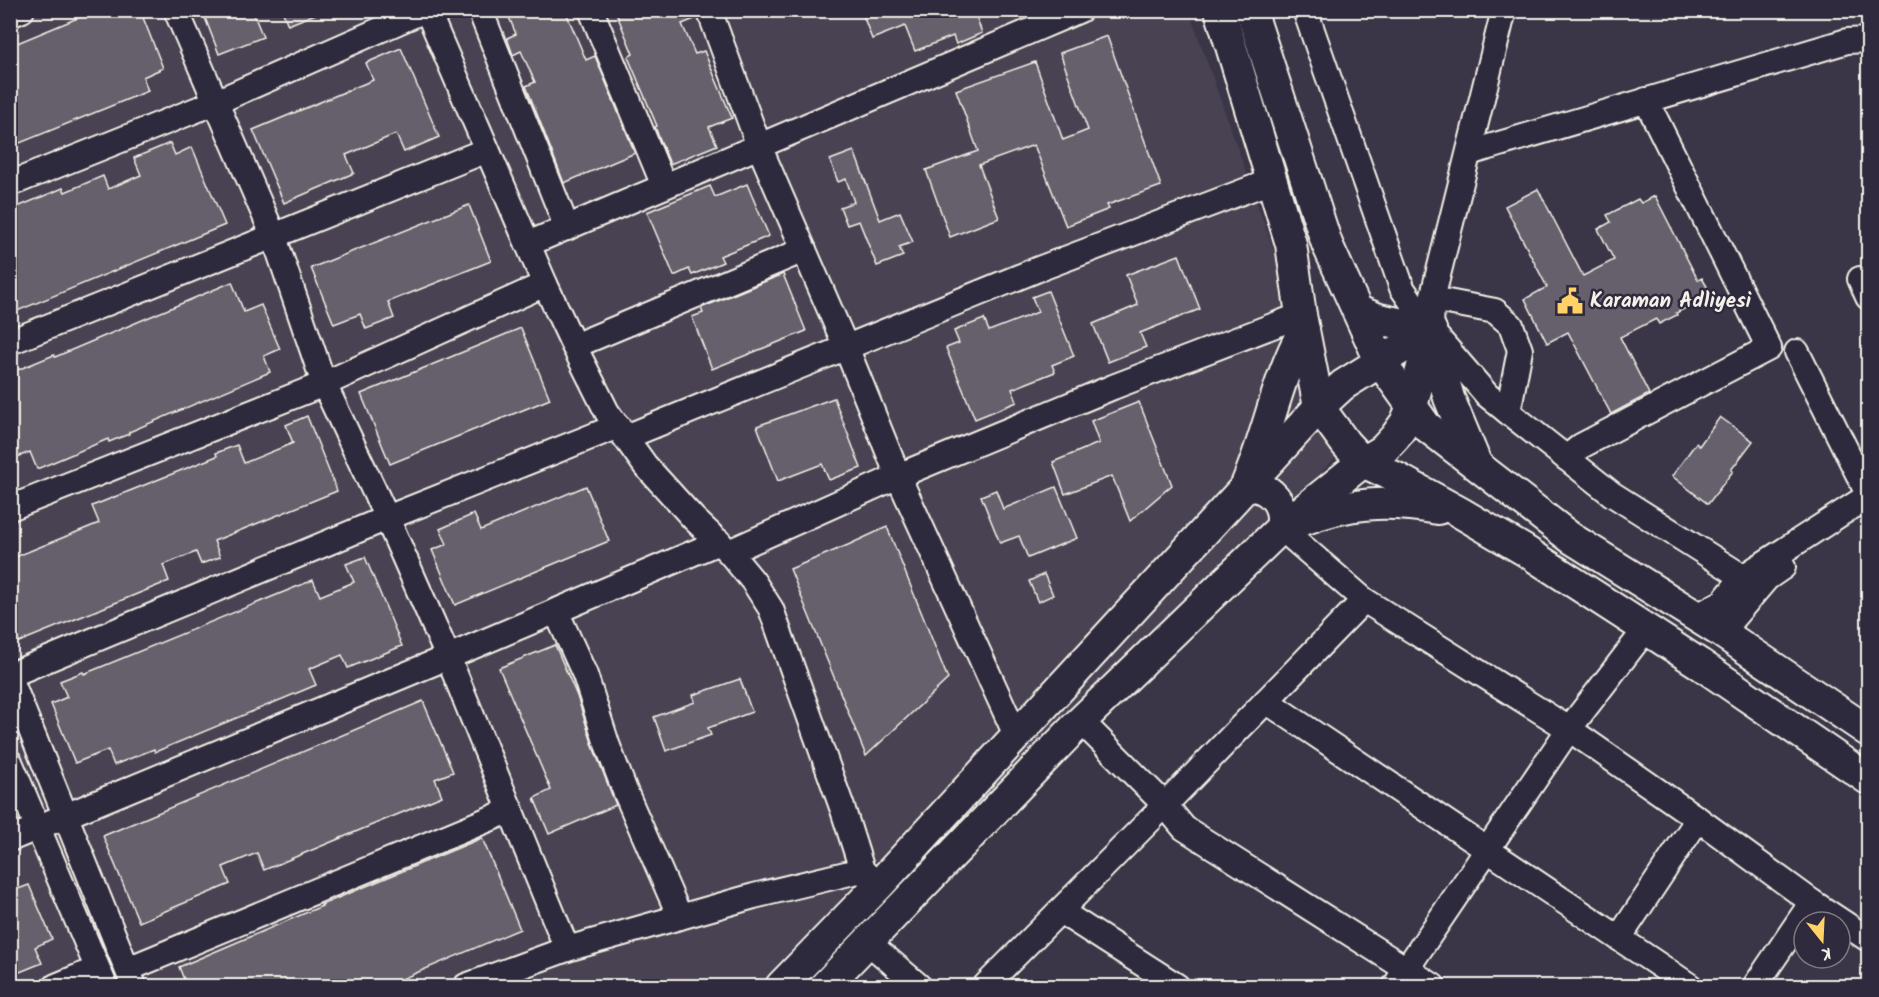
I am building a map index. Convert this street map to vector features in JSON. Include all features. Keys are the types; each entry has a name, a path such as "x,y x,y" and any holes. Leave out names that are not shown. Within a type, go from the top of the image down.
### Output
{"main road":[{"path":"1220,10 1291,244 1302,323 1319,407 1346,444 1363,462 1397,478 1524,550 1869,779"},
{"path":"1251,10 1328,244 1381,363 1426,426 1571,538 1709,624 1869,731"},
{"path":"1358,311 1379,319 1431,330"},
{"path":"1246,485 1262,446 1302,323"},
{"path":"781,987 870,878 1016,735 1319,407 1343,385 1431,330"},
{"path":"825,987 1081,721 1281,528 1363,462 1383,450 1395,437 1412,407 1431,330"},
{"path":"1431,330 1449,398 1477,467"},
{"path":"1246,485 1267,490 1277,500 1282,513 1281,528"},
{"path":"1281,528 1320,513 1370,503 1414,505 1461,513"}],"street":[{"path":"10,15 22,10"},
{"path":"176,10 274,237 324,384 387,518 448,657 567,949"},
{"path":"10,184 216,102 426,10 545,284 607,412 645,465 694,519 724,547 753,581 771,609 843,810 870,878 754,896 567,949 466,987"},
{"path":"480,10 567,228"},
{"path":"591,10 664,186"},
{"path":"709,10 759,146 846,347 898,476 1016,735"},
{"path":"528,244 1080,10"},
{"path":"1305,10 1402,288 1431,330 1487,395 1566,458 1612,494 1743,577"},
{"path":"1431,330 1432,299 1504,10"},
{"path":"1469,153 1847,41 1869,39"},
{"path":"1566,458 1581,446 1769,348 1646,100"},
{"path":"10,342 487,150"},
{"path":"511,810 131,978 10,676 387,518 846,347 1036,270 1271,181"},
{"path":"574,346 804,250"},
{"path":"10,508 324,384 545,284"},
{"path":"1432,299 1495,311 1511,325 1520,350 1508,412"},
{"path":"10,838 556,611 724,547 1113,387 1302,323"},
{"path":"1709,624 1743,577 1869,495 1797,352"},
{"path":"1709,624 1767,578 1869,508"},
{"path":"1281,528 1364,600 1569,729 1812,902 1869,939"},
{"path":"985,987 1364,600"},
{"path":"556,611 585,675 625,792 680,917"},
{"path":"1401,978 1569,729 1646,629"},
{"path":"1266,701 1690,987"},
{"path":"1081,721 1165,805 1184,828 1401,978 1433,987"},
{"path":"10,762 101,978 56,987"},
{"path":"1619,938 1698,819"},
{"path":"1755,987 1812,902"},
{"path":"1060,911 1177,987"},
{"path":"869,943 919,987"}],"shaded area":[{"path":"10,11 1189,11 1344,449 811,986 11,986"}],"building":[{"path":"97,10 140,10 163,68 143,77 148,91 10,147 10,46"},
{"path":"202,10 252,10 263,37 219,54"},
{"path":"282,10 323,10 323,11 288,25"},
{"path":"506,10 565,10 586,60 595,56 635,153 564,183 526,86 535,82 521,51 513,55 507,38 516,34"},
{"path":"615,10 695,10 697,18 682,24 695,54 704,51 732,118 709,127 717,145 670,164 628,57 633,54"},
{"path":"861,10 887,10 890,17 906,10 974,10 982,33 956,44 953,36 915,51 905,26 872,39"},
{"path":"1107,36 1161,186 1107,205 1109,209 1066,226 1034,145 979,165 999,218 950,237 926,170 978,151 956,90 1035,62 1063,140 1088,130 1060,53"},
{"path":"401,48 439,137 404,152 396,134 346,155 354,173 284,203 253,130 373,80 366,63"},
{"path":"170,143 175,155 192,147 225,225 10,314 10,210 63,188 65,192 103,176 108,189 141,175 134,158"},
{"path":"854,151 880,220 900,212 913,242 899,247 903,256 877,266 859,221 847,225 840,207 854,202 846,179 838,182 830,160"},
{"path":"747,184 769,236 720,256 723,262 692,275 689,269 674,276 647,212 710,186 715,197"},
{"name":"Karaman Adliyesi","path":"1538,189 1583,276 1614,260 1598,229 1611,222 1607,215 1638,199 1641,203 1655,196 1698,280 1702,278 1709,290 1694,298 1696,303 1676,313 1677,315 1659,324 1656,319 1620,337 1649,394 1611,414 1568,332 1547,343 1525,299 1547,287 1505,206"},
{"path":"469,205 491,261 388,302 394,318 366,329 360,314 334,324 311,268"},
{"path":"1179,255 1200,309 1140,333 1146,347 1108,362 1093,324 1138,305 1126,275"},
{"path":"783,274 806,331 712,369 692,317 703,313 701,308"},
{"path":"232,282 244,312 261,305 280,349 264,356 270,372 129,432 129,434 109,442 108,439 37,469 30,452 10,460 10,373 54,355 55,357"},
{"path":"1048,291 1074,356 1052,365 1055,372 1012,389 1017,402 975,419 946,348 959,343 954,331 984,319 989,331 1038,312 1032,297"},
{"path":"521,328 550,399 390,464 361,394"},
{"path":"834,398 861,468 829,480 822,464 778,481 757,426"},
{"path":"1139,402 1172,485 1130,521 1112,476 1065,494 1053,462 1099,443 1091,421"},
{"path":"307,416 337,491 214,541 220,557 201,564 196,552 163,565 169,581 19,642 10,620 10,559 99,523 92,506 217,456 216,453 237,445 244,463 293,443 286,425"},
{"path":"1720,417 1753,441 1708,504 1672,476 1696,443 1699,446"},
{"path":"586,486 609,541 455,605 432,550 447,544 440,529 474,514 481,530"},
{"path":"1056,487 1077,538 1028,558 1019,536 1000,543 981,496 996,490 1003,509"},
{"path":"887,527 948,679 866,756 790,569"},
{"path":"365,557 402,646 348,668 342,655 309,669 316,685 155,752 154,749 114,765 108,750 75,763 51,704 67,697 60,681 83,672 84,674 313,580 320,596 354,582 346,564"},
{"path":"1044,574 1053,595 1038,602 1029,581"},
{"path":"555,645 577,696 594,749 616,805 549,834 534,798 551,790 499,668"},
{"path":"740,679 752,712 708,728 711,735 666,751 654,717 695,702 693,695"},
{"path":"423,701 453,772 435,779 442,796 264,870 257,853 223,867 230,884 139,922 103,836"},
{"path":"482,838 520,929 383,987 187,987 179,967"},
{"path":"29,885 52,939 35,947 42,963 10,976 10,892"}],"place":[{"name":"Karaman Adliyesi","path":"1570,301"}]}
